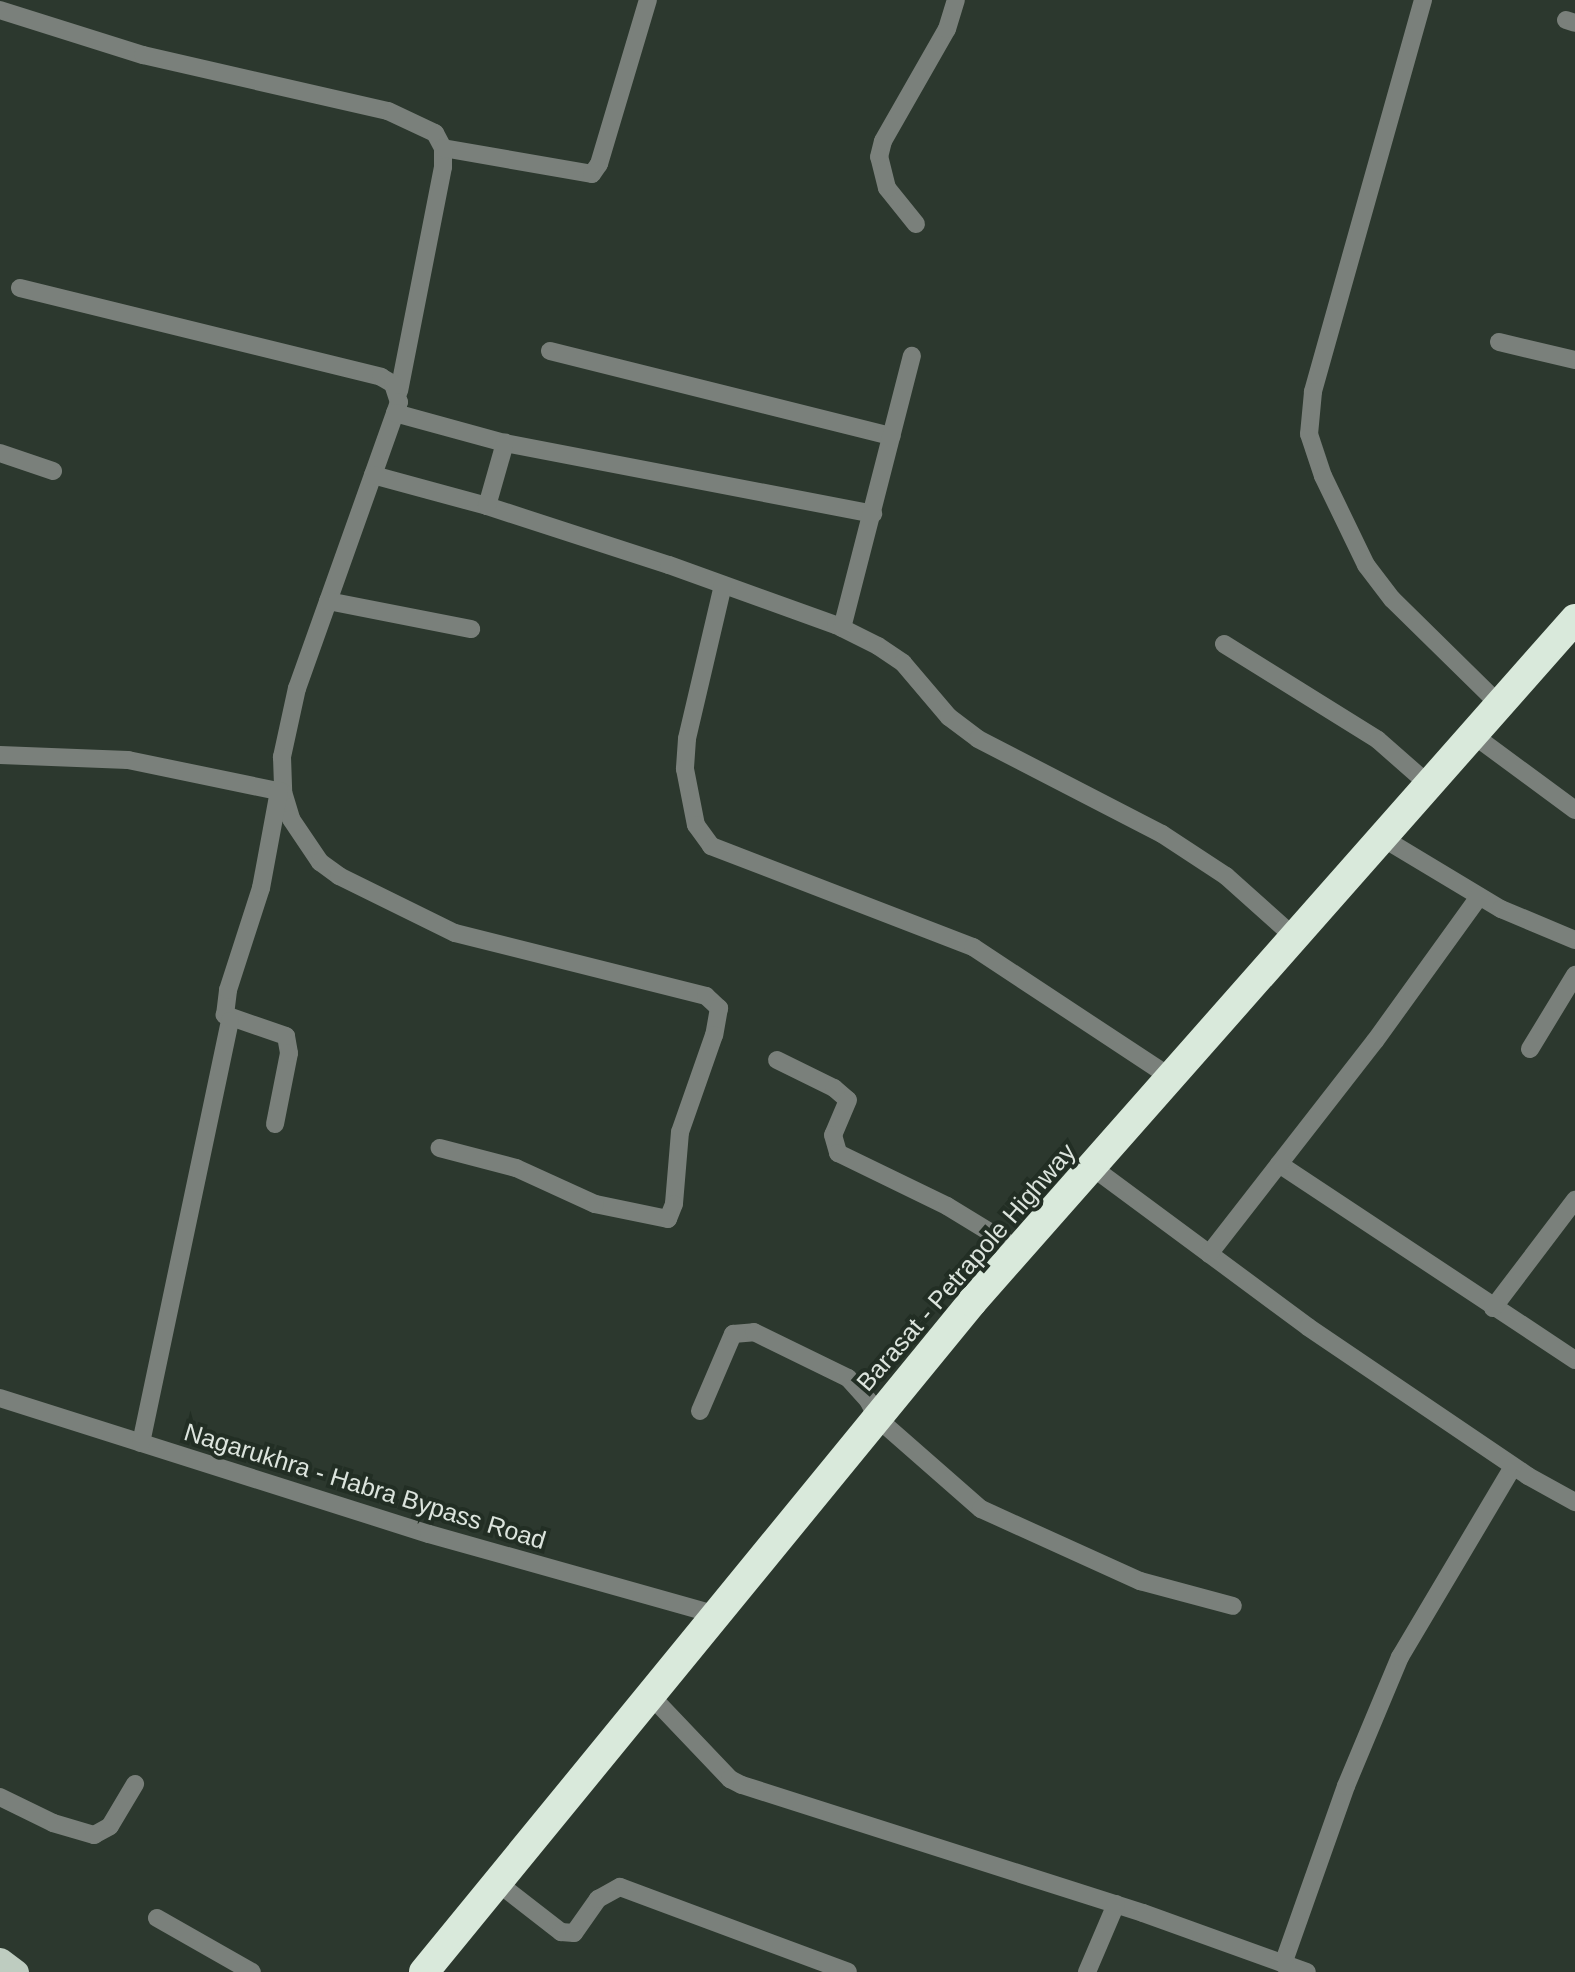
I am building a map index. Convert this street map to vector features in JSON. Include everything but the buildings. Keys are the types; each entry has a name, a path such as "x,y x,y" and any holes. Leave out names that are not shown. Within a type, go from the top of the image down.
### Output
{"highway":[{"name":"Barasat - Petrapole Highway","path":"424,1972 1018,1250 1575,619"}],"main road":[{"path":"0,1960 16,1972"}],"street":[{"path":"443,148 592,174 605,146 648,0"},
{"path":"916,224 888,188 879,157 883,140 946,29 956,0"},
{"path":"1423,0 1313,392 1309,434 1323,476 1366,565 1392,600 1500,704"},
{"path":"0,10 174,62 388,110 435,133 443,148 396,413 297,688 261,888 228,990 225,1015 230,1021 286,1036 288,1053 275,1124"},
{"path":"20,288 381,377 399,391"},
{"path":"1500,342 1575,360"},
{"path":"550,351 892,436"},
{"path":"842,628 912,356"},
{"path":"396,413 505,443 873,514"},
{"path":"487,506 505,443"},
{"path":"0,454 53,471"},
{"path":"373,475 487,506 842,628 903,663 949,717 978,739 1162,834 1226,876 1293,936"},
{"path":"723,585 687,739 685,770 696,824 711,846 972,947 1168,1076"},
{"path":"328,600 470,629"},
{"path":"1224,644 1378,740 1428,784"},
{"path":"1472,734 1575,810"},
{"path":"0,756 128,760 281,792"},
{"path":"281,792 291,819 320,862 338,876 455,933 706,996 719,1008 714,1035 680,1132 674,1204 668,1219 595,1204 516,1168 440,1148"},
{"path":"1381,837 1479,897 1575,940"},
{"path":"1209,1254 1479,897"},
{"path":"1530,1048 1575,976"},
{"path":"141,1443 230,1021"},
{"path":"777,1060 834,1088 848,1100 832,1135 838,1153 947,1206 1018,1250"},
{"path":"1279,1164 1575,1360"},
{"path":"1092,1167 1209,1254 1513,1466 1575,1502"},
{"path":"1494,1308 1575,1200"},
{"path":"700,1412 726,1345 733,1334 742,1331 848,1378 868,1400 877,1418 957,1491 997,1518 1140,1581 1232,1606"},
{"name":"Nagarukhra - Habra Bypass Road","path":"0,1398 630,1594 717,1615"},
{"path":"1284,1964 1346,1786 1400,1657 1513,1466"},
{"path":"652,1696 730,1779 742,1785 1116,1904 1305,1972"},
{"path":"0,1797 53,1823 94,1835 110,1826 135,1784"},
{"path":"498,1883 561,1932 574,1933 608,1890 620,1888 848,1972"},
{"path":"1087,1972 1116,1904"},
{"path":"157,1918 252,1972"}]}
